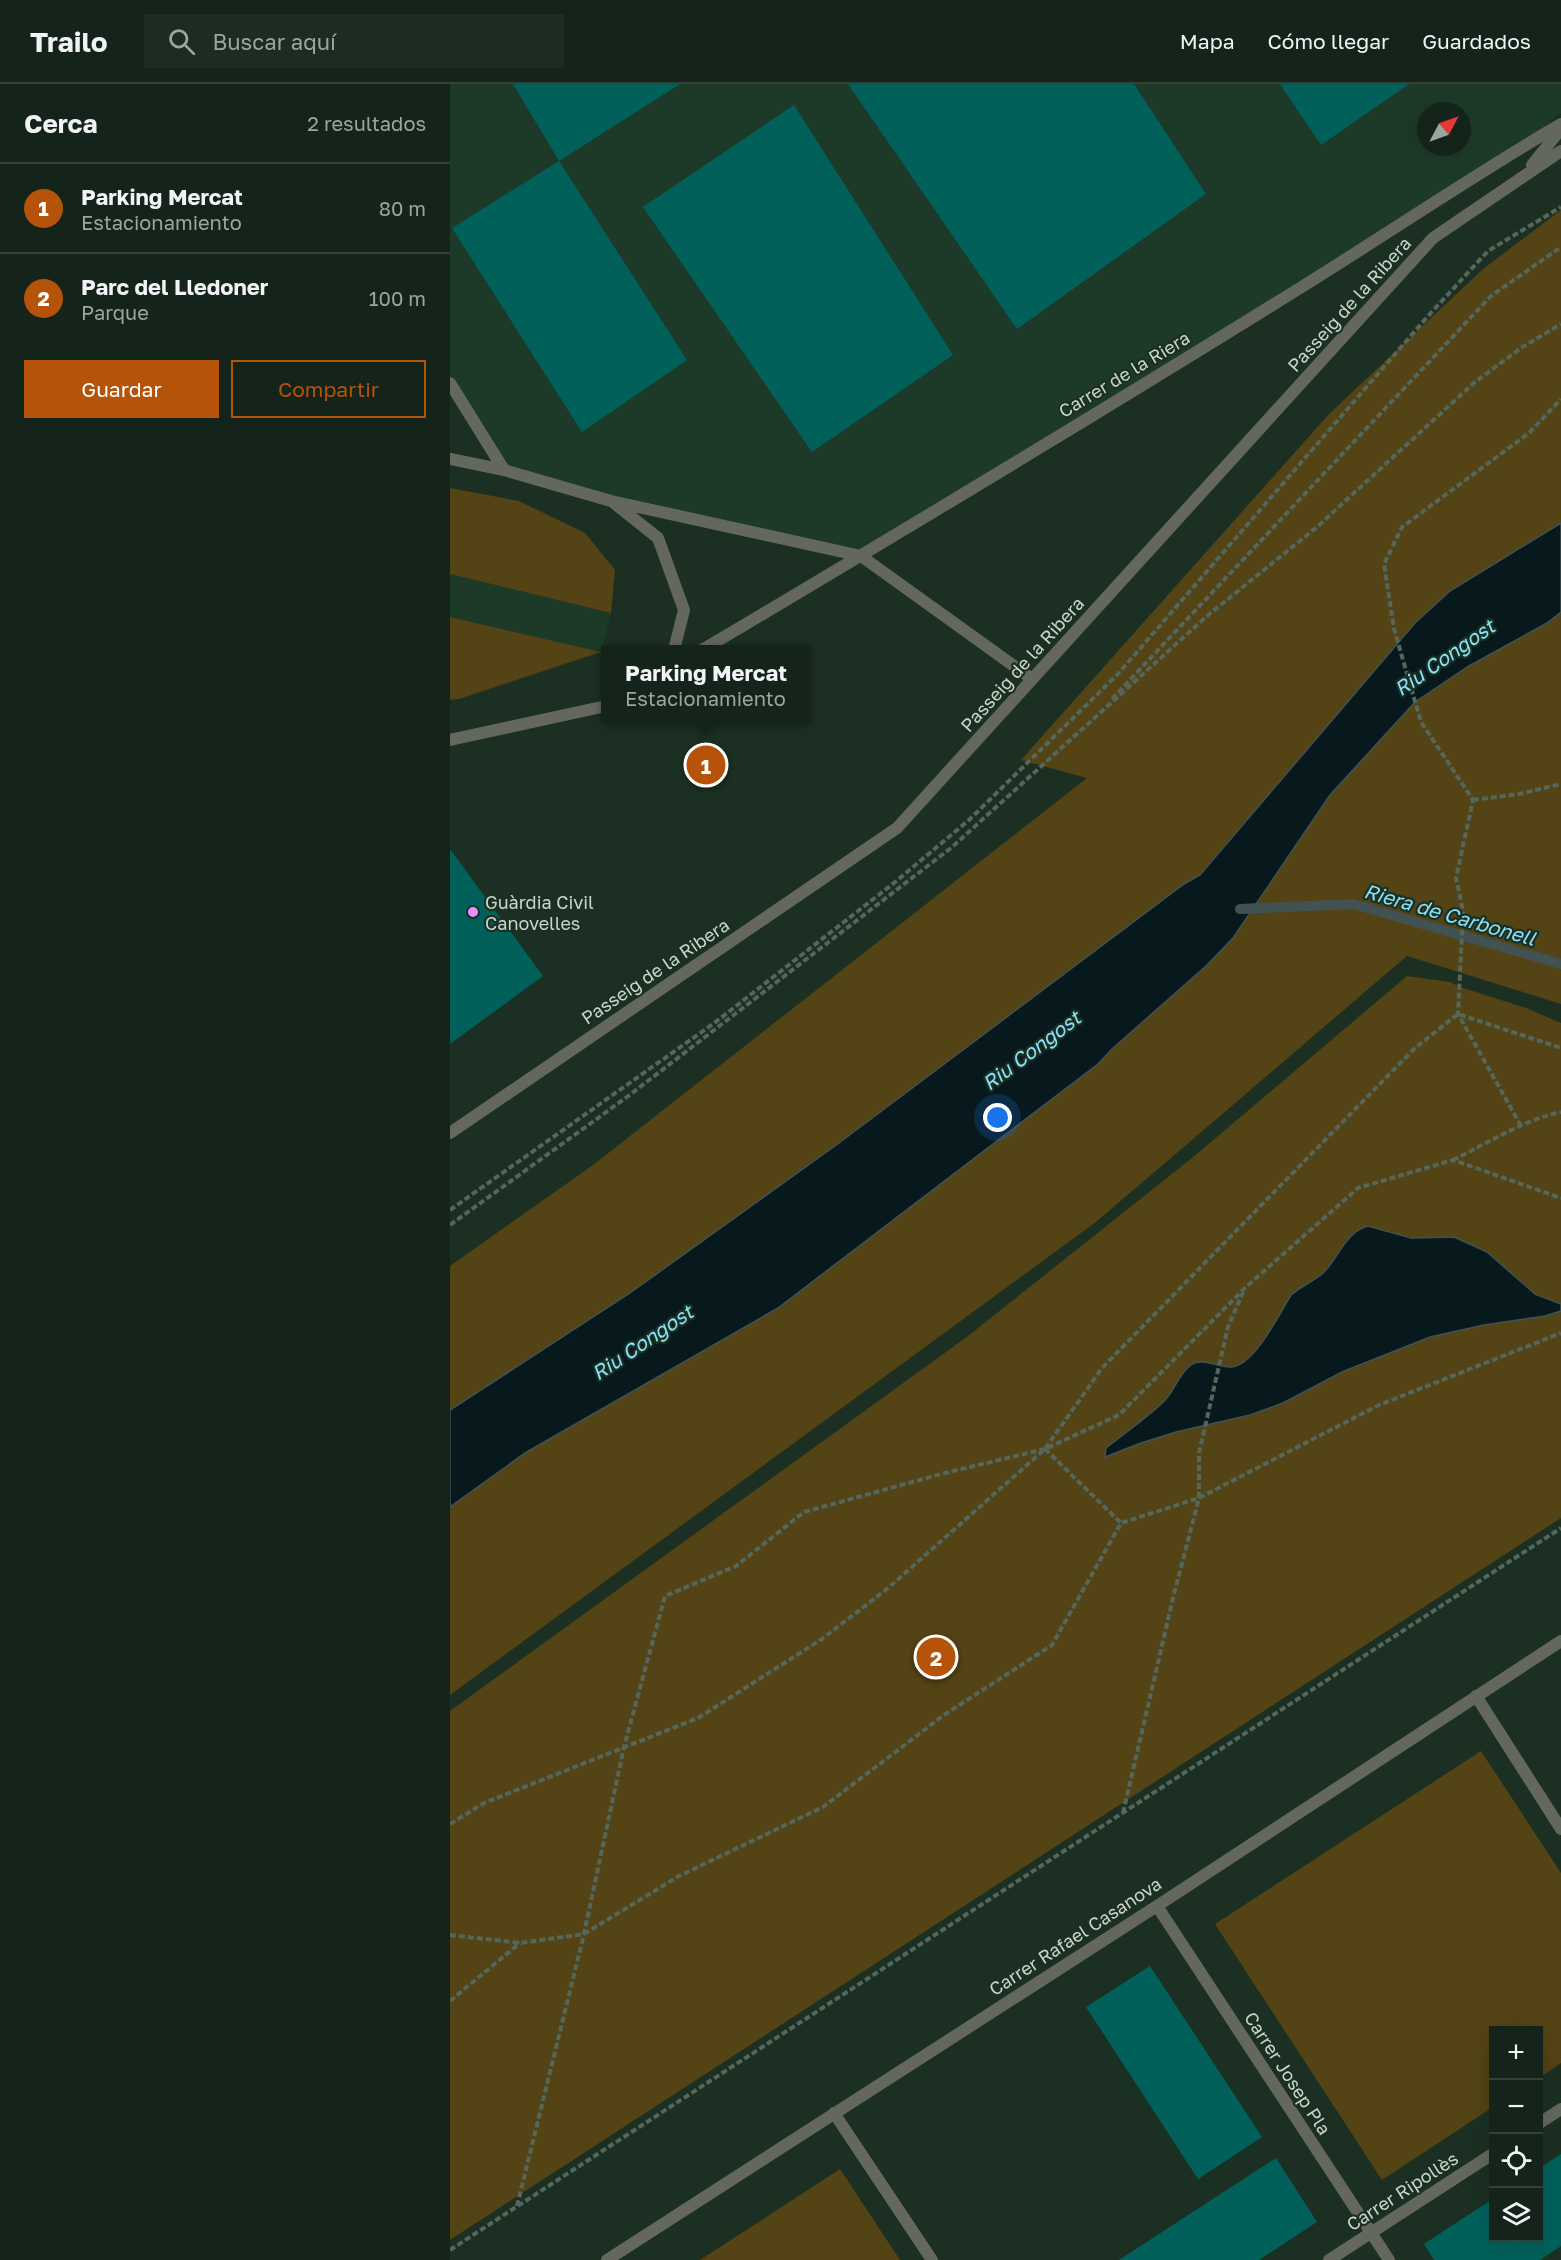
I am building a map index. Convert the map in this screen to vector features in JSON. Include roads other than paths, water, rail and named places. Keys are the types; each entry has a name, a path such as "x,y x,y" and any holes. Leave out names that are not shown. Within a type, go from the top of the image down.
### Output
{"street":[{"name":"Carrer de la Riera","path":"710,645 861,556 1290,294 1508,155 1561,124"},
{"path":"1522,177 1561,129"},
{"name":"Passeig de la Ribera","path":"450,1133 897,828 1433,238 1561,151"},
{"path":"450,383 504,470"},
{"path":"450,459 504,470 611,501 861,556 1032,679"},
{"path":"611,501 658,538 684,610 675,645"},
{"path":"450,740 601,707"},
{"name":"Carrer Rafael Casanova","path":"607,2260 1157,1906 1561,1641"},
{"path":"1476,1696 1561,1829"},
{"name":"Carrer Josep Pla","path":"1157,1906 1389,2260"},
{"path":"1543,2121 1561,2109"},
{"path":"834,2113 932,2260"},
{"name":"Carrer Ripollès","path":"1329,2260 1489,2156"}],"water":[{"name":"Riu Congost","path":"1561,523 1561,612 1547,623 1469,666 1415,702 1330,795 1233,938 1206,966 1098,1064 778,1308 525,1453 450,1507 450,1410 630,1293 839,1143 1184,884 1200,875 1415,623 1450,591"},
{"path":"1368,1226 1411,1238 1454,1237 1487,1252 1535,1294 1561,1304 1561,1311 1430,1337 1342,1372 1283,1403 1250,1415 1176,1432 1105,1457 1106,1448 1161,1404 1183,1372 1191,1365 1205,1362 1231,1367 1249,1358 1266,1337 1291,1295 1323,1273 1348,1239 1360,1229"}],"waterway":[{"name":"Riera de Carbonell","path":"1240,909 1353,904 1561,964"}],"place":[{"name":"Parking Mercat","path":"706,765"},
{"name":"Guàrdia Civil Canovelles","path":"473,912"},
{"name":"Parc del Lledoner","path":"936,1657"}]}
